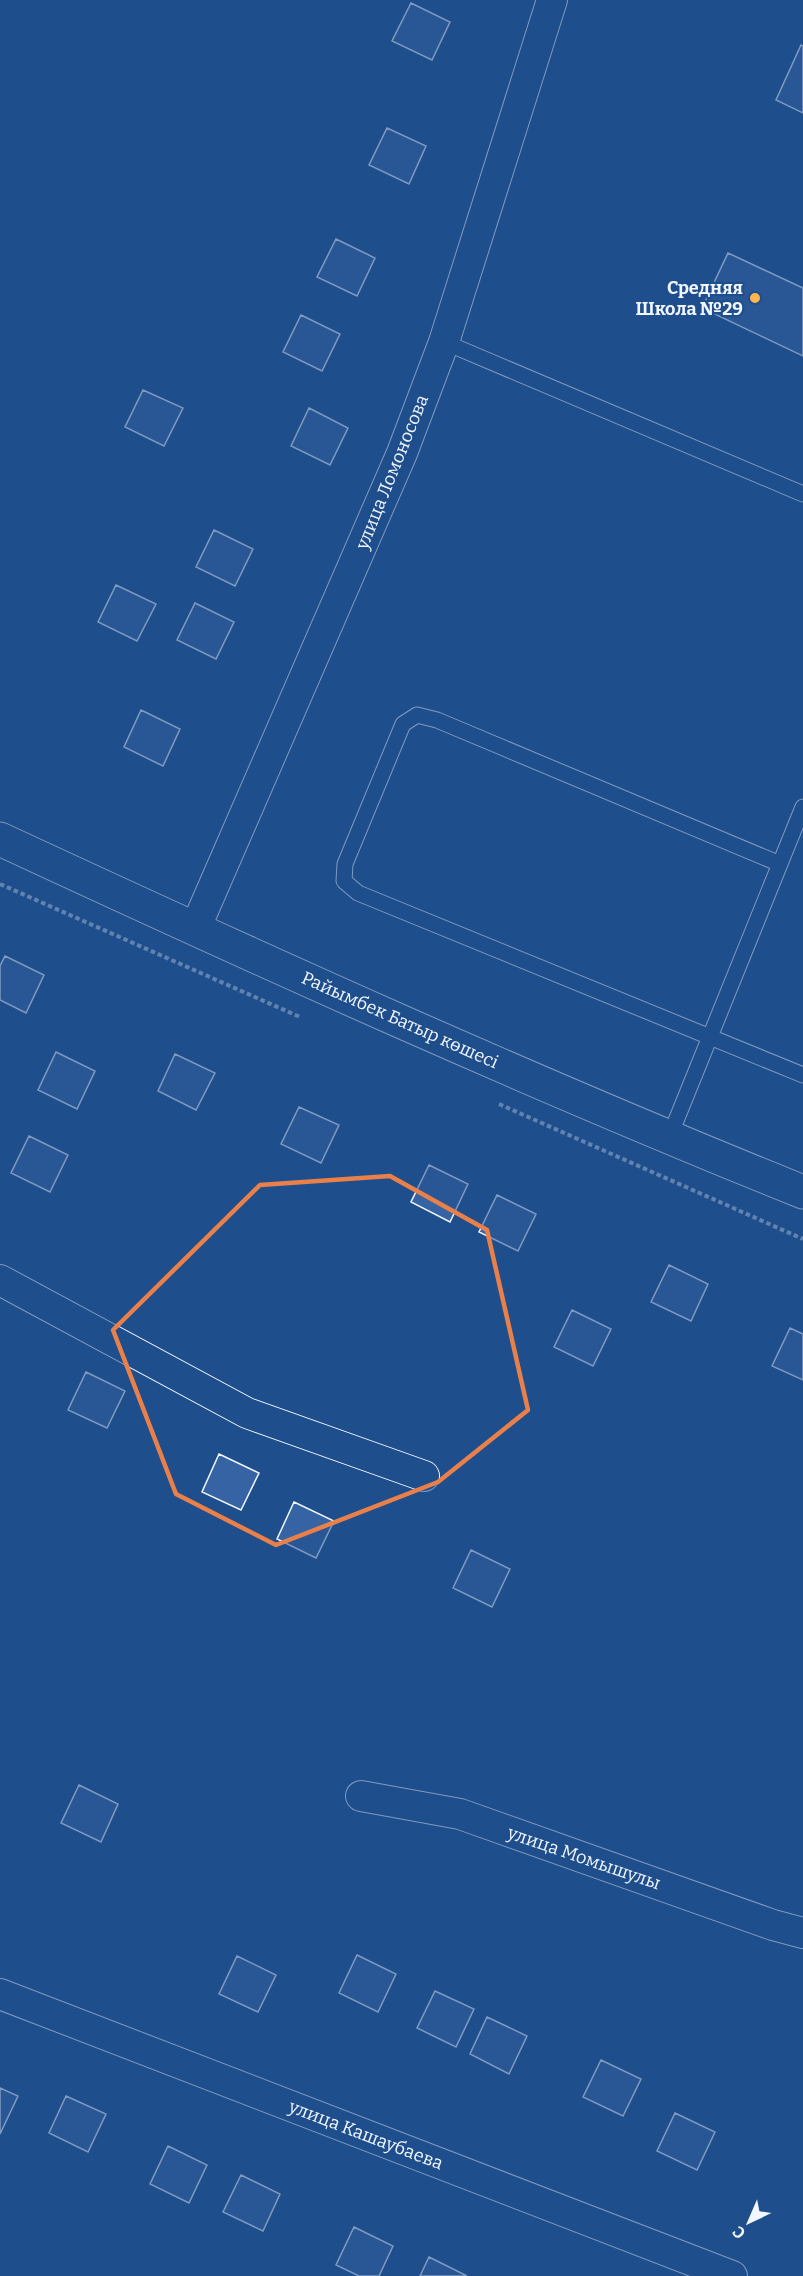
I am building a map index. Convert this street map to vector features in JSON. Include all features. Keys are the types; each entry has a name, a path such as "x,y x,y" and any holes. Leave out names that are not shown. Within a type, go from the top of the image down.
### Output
{"main road":[{"name":"Райымбек Батыр көшесі","path":"0,839 195,929 669,1138 803,1192"}],"street":[{"name":"улица Ломоносова","path":"195,929 402,453 444,342 552,0"},
{"path":"0,1280 247,1413 424,1476"},
{"name":"улица Момышулы","path":"361,1796 460,1814 762,1921 803,1933"},
{"name":"улица Кашаубаева","path":"0,1994 732,2276"}],"lane":[{"path":"444,342 803,494"},
{"path":"780,864 438,720 417,715 403,724 345,864 344,881 358,893 803,1075"},
{"path":"669,1138 803,807"}],"highlighted area":[{"path":"390,1176 487,1230 528,1410 438,1482 276,1545 176,1494 113,1330 260,1185"}],"building":[{"path":"411,3 450,22 432,60 392,41"},
{"path":"801,45 803,46 803,113 776,100"},
{"path":"387,128 426,146 409,184 369,165"},
{"path":"336,239 375,258 357,296 317,277"},
{"name":"Средняя Школа №29","path":"728,253 803,288 803,356 702,308"},
{"path":"301,315 340,334 322,371 283,352"},
{"path":"143,390 183,408 164,446 125,427"},
{"path":"309,408 348,428 330,465 291,446"},
{"path":"214,530 253,549 235,586 196,567"},
{"path":"116,585 156,604 137,641 98,622"},
{"path":"195,603 234,622 216,659 177,640"},
{"path":"141,710 180,729 163,766 124,747"},
{"path":"5,956 44,975 26,1013 0,1000 0,966"},
{"path":"56,1052 95,1071 77,1109 38,1090"},
{"path":"175,1054 215,1073 196,1110 158,1091"},
{"path":"299,1107 339,1125 321,1163 281,1144"},
{"path":"29,1136 68,1155 50,1192 11,1173"},
{"path":"429,1165 468,1184 450,1222 411,1202"},
{"path":"497,1195 536,1214 518,1251 479,1232"},
{"path":"669,1265 708,1284 691,1321 651,1302"},
{"path":"572,1310 611,1329 593,1366 554,1347"},
{"path":"790,1328 803,1334 803,1380 772,1366"},
{"path":"86,1372 125,1391 107,1428 68,1410"},
{"path":"219,1454 259,1473 241,1510 202,1492"},
{"path":"294,1502 334,1521 316,1558 277,1539"},
{"path":"471,1550 510,1569 492,1607 453,1588"},
{"path":"79,1785 118,1804 101,1842 61,1823"},
{"path":"357,1955 396,1974 378,2012 339,1993"},
{"path":"237,1956 276,1975 258,2012 219,1994"},
{"path":"435,1991 474,2009 456,2047 417,2028"},
{"path":"487,2017 527,2036 509,2074 470,2054"},
{"path":"601,2060 641,2079 623,2116 583,2097"},
{"path":"0,2088 18,2096 0,2134"},
{"path":"66,2096 106,2114 88,2152 49,2133"},
{"path":"675,2113 715,2132 697,2170 657,2151"},
{"path":"168,2146 207,2165 189,2203 150,2184"},
{"path":"241,2175 280,2194 263,2231 223,2212"},
{"path":"354,2227 393,2246 379,2276 359,2276 336,2265"},
{"path":"429,2257 467,2276 420,2276"}],"place":[{"name":"Средняя Школа №29","path":"755,298"}]}
